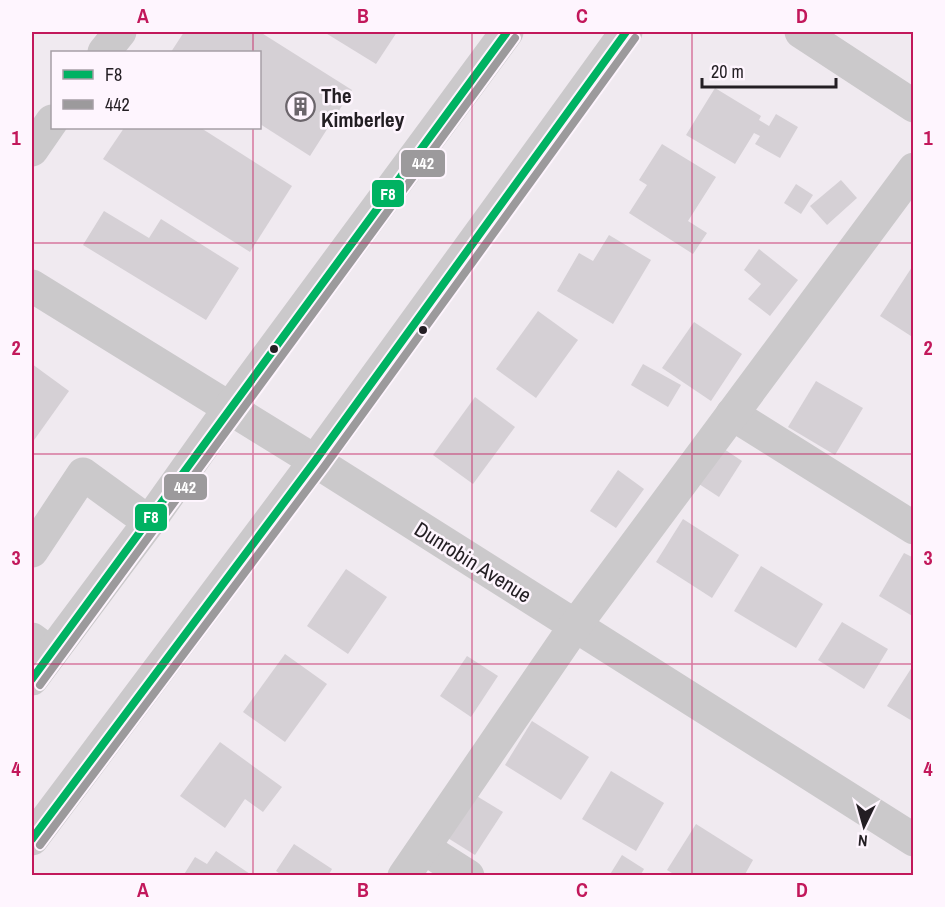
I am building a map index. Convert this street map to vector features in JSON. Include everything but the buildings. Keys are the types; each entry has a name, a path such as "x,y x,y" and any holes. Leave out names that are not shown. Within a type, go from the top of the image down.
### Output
{"main road":[{"path":"105,51 120,32"},
{"path":"32,679 41,646 149,522 229,409 507,32"},
{"path":"32,839 315,461 626,32"},
{"path":"801,32 914,106"},
{"path":"32,150 51,123"},
{"path":"404,876 575,627 914,169"},
{"name":"Dunrobin Avenue","path":"32,286 315,461 914,840"},
{"path":"732,414 914,528"},
{"path":"32,551 83,474 149,522"},
{"path":"424,848 468,876"}],"transit line":[{"name":"F8","path":"32,679 507,32"},
{"name":"F8","path":"32,839 315,461 626,32"},
{"name":"442","path":"40,685 515,38"},
{"name":"442","path":"40,845 324,467 635,38"}],"place":[{"name":"The Kimberley","path":"300,107"}]}
